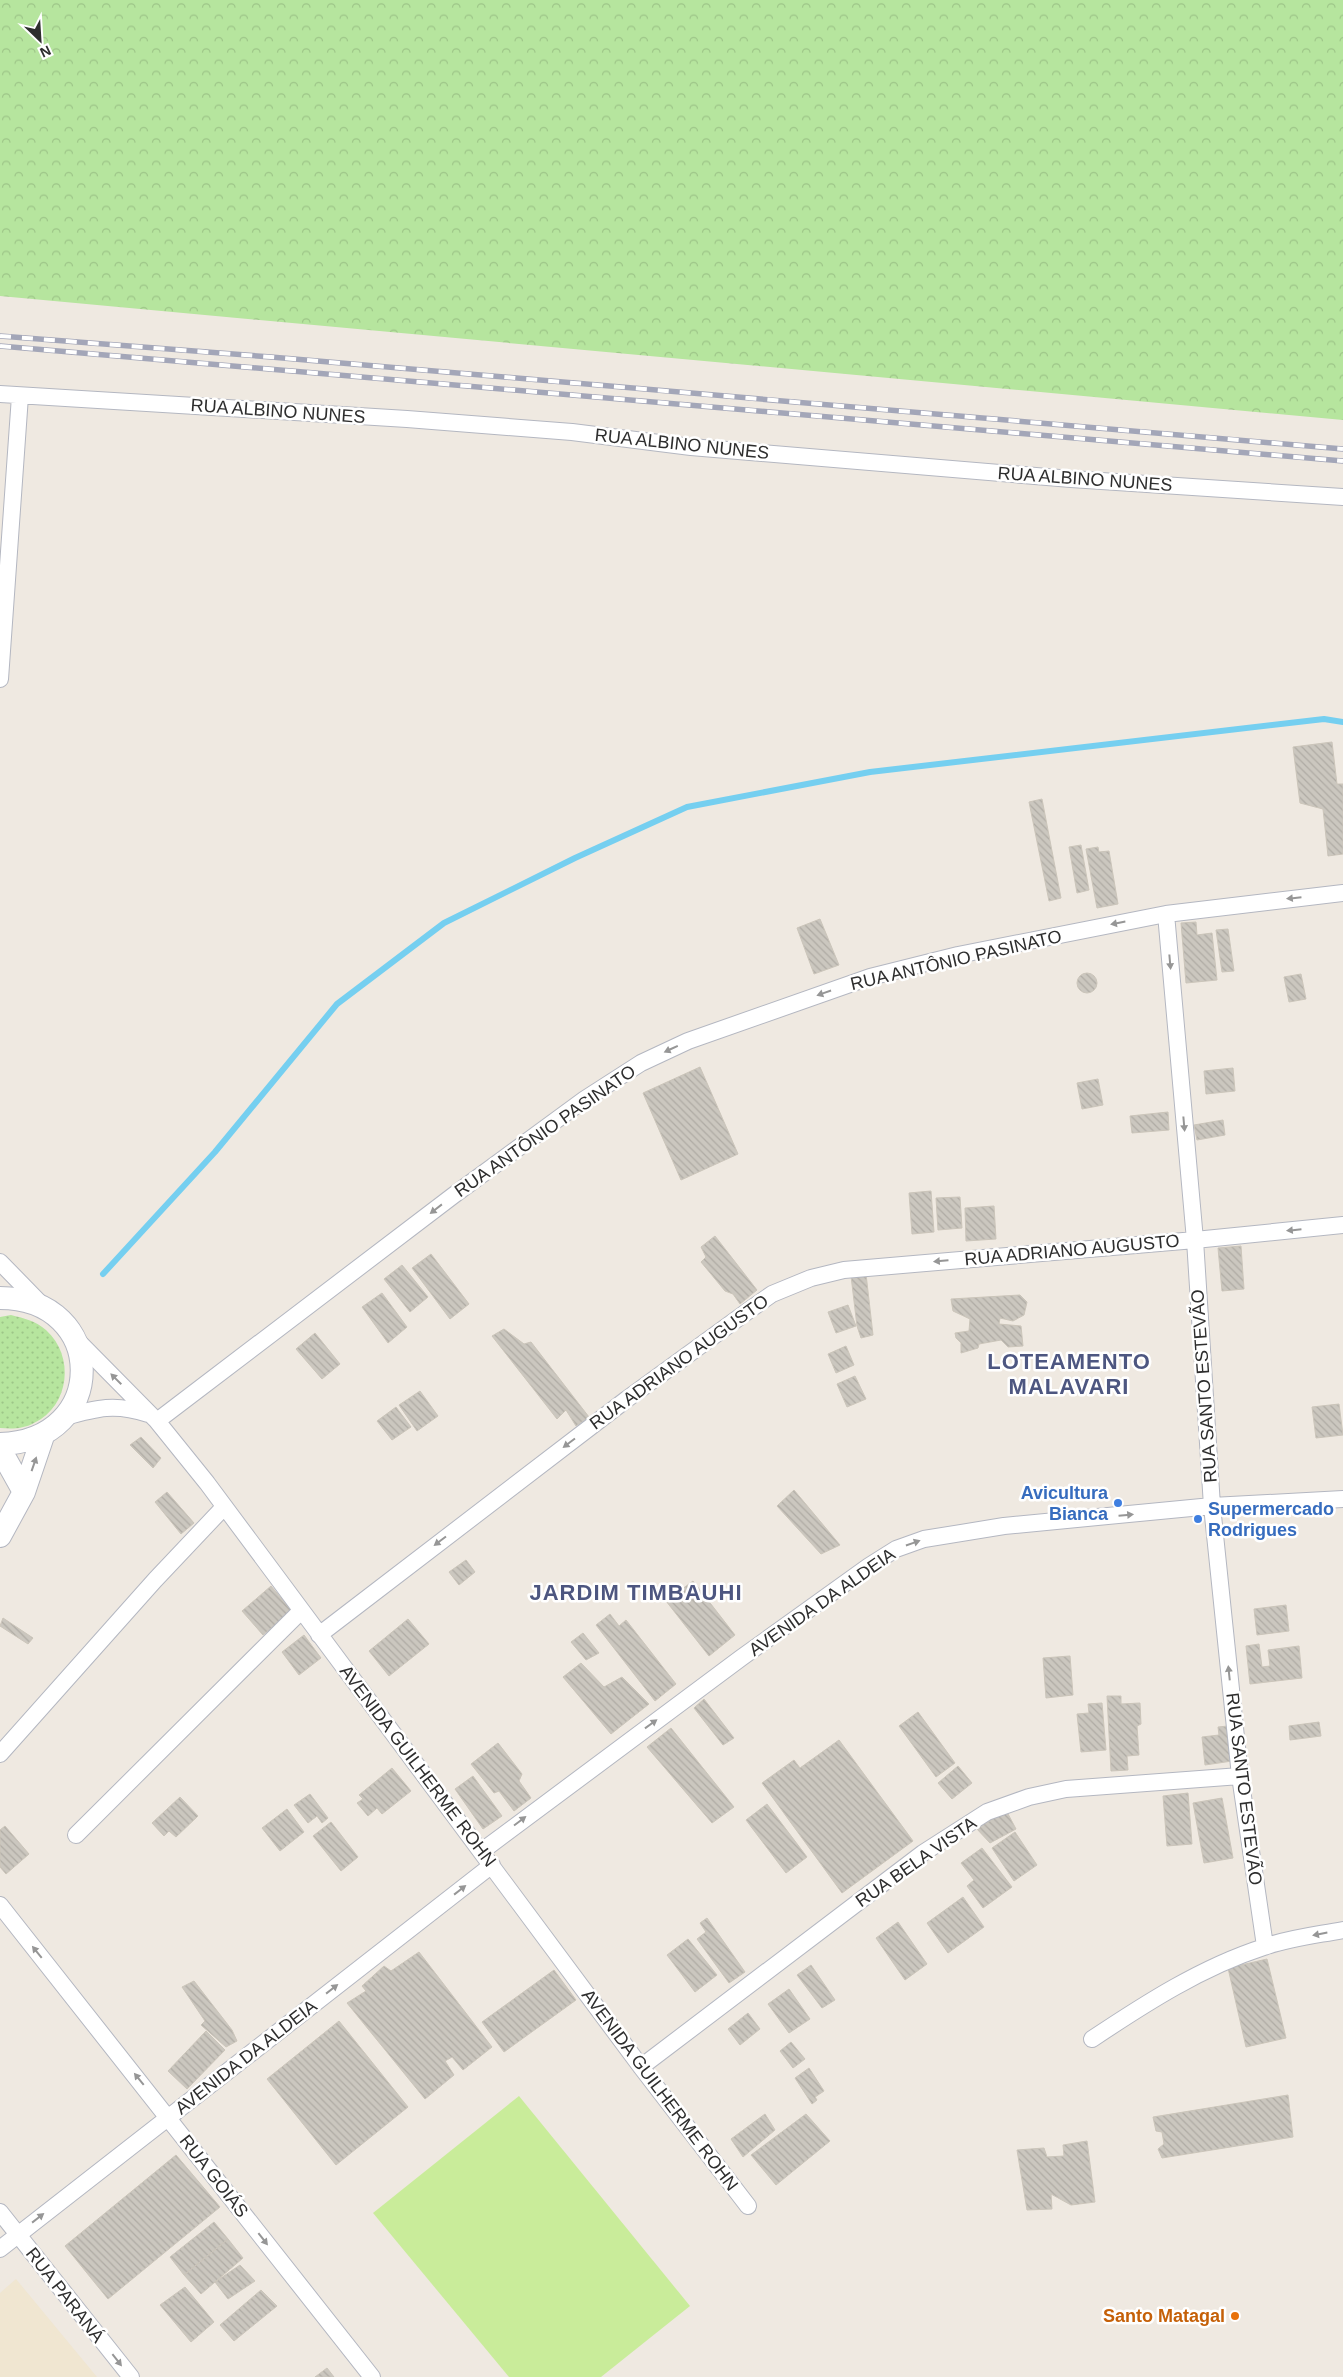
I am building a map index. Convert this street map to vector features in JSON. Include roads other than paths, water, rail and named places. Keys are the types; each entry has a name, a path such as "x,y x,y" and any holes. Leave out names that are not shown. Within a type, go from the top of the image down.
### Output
{"street":[{"name":"RUA ALBINO NUNES","path":"0,394 407,419 572,432 691,447 1032,476 1343,498"},
{"path":"0,679 20,396"},
{"name":"RUA ANTÔNIO PASINATO","path":"154,1418 585,1098 641,1063 697,1038 870,977 958,955 1166,914 1343,893"},
{"name":"RUA SANTO ESTEVÃO","path":"1166,914 1195,1240 1212,1506 1240,1776 1265,1946"},
{"name":"RUA ADRIANO AUGUSTO","path":"319,1635 619,1405 772,1294 811,1278 844,1270 1195,1240 1343,1225"},
{"path":"0,1262 42,1306 60,1318 74,1337 81,1358 82,1378 76,1399 65,1417 43,1436 21,1443 0,1444"},
{"path":"0,1298 20,1298 42,1306"},
{"name":"AVENIDA GUILHERME ROHN","path":"74,1337 154,1418 224,1507 641,2067 748,2206"},
{"path":"65,1417 110,1406 123,1407 154,1418"},
{"path":"0,1536 24,1492 43,1436"},
{"path":"0,1449 24,1492"},
{"name":"AVENIDA DA ALDEIA","path":"482,1851 749,1652 869,1566 896,1549 924,1539 1004,1526 1212,1506 1343,1499"},
{"path":"0,1754 155,1580 224,1507"},
{"path":"76,1835 301,1611"},
{"name":"RUA BELA VISTA","path":"641,2067 909,1864 987,1812 1029,1797 1066,1789 1240,1776"},
{"name":"AVENIDA DA ALDEIA","path":"0,2249 492,1865"},
{"name":"RUA GOIÁS","path":"0,1905 169,2117 372,2377"},
{"path":"1092,2039 1167,1991 1265,1946 1343,1930"},
{"name":"RUA PARANÁ","path":"0,2212 131,2377"}],"waterway":[{"path":"103,1274 215,1152 337,1004 444,923 575,858 687,807 870,772 1324,719 1343,722"}],"railway":[{"path":"0,336 271,357 1343,449"},
{"path":"0,346 1343,461"}],"place":[{"name":"Avicultura Bianca","path":"1118,1503"},
{"name":"Supermercado Rodrigues","path":"1198,1519"},
{"name":"Santo Matagal","path":"1235,2316"}],"district":[{"name":"LOTEAMENTO MALAVARI","path":"1069,1374"},
{"name":"JARDIM TIMBAUHI","path":"636,1592"}]}
